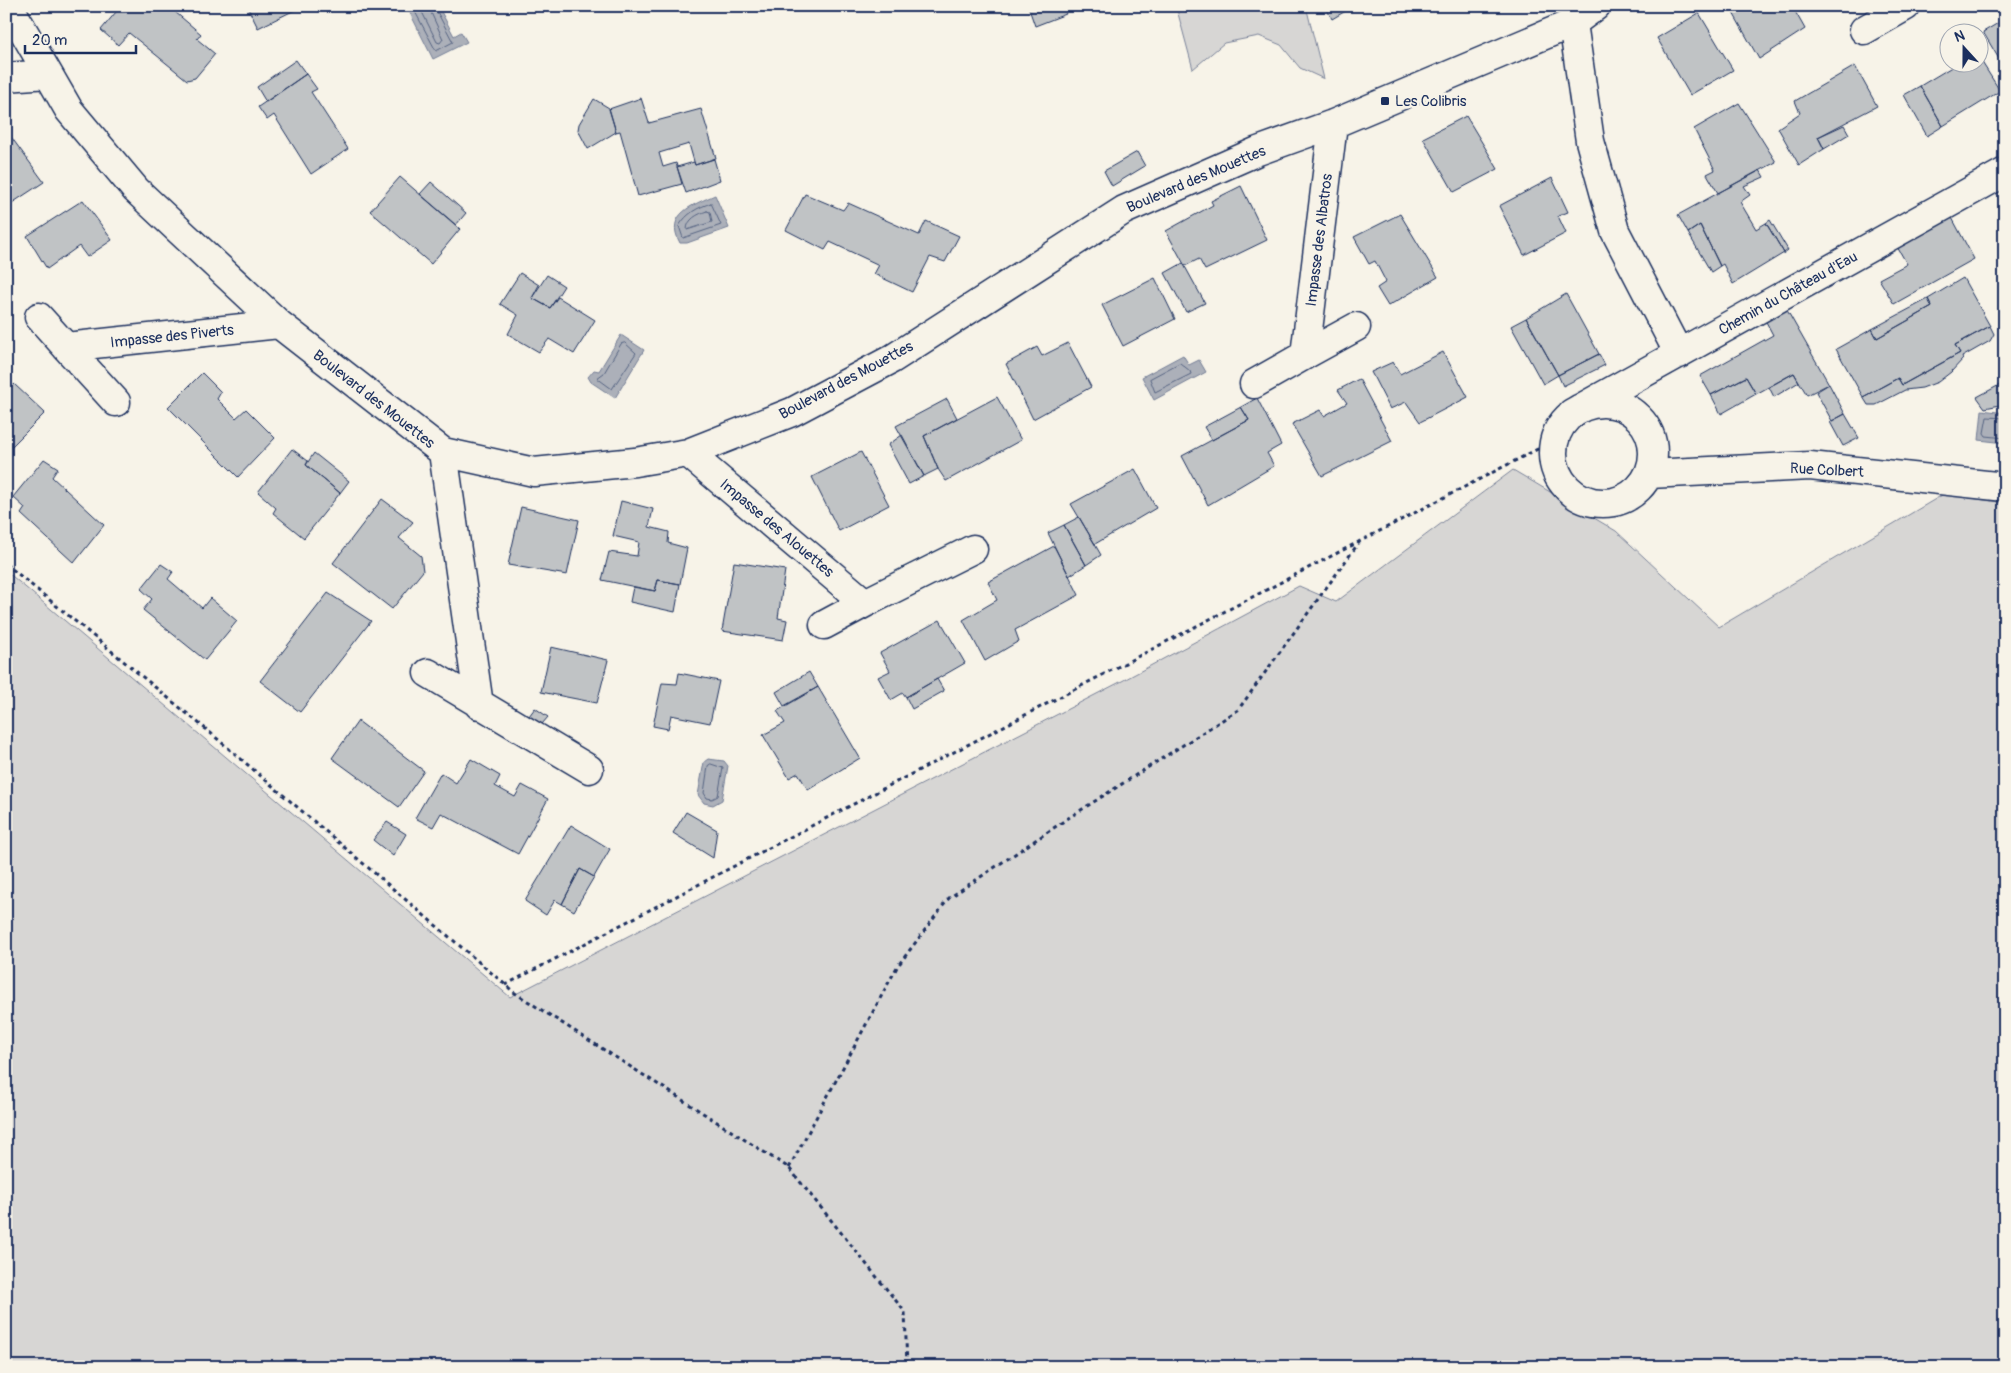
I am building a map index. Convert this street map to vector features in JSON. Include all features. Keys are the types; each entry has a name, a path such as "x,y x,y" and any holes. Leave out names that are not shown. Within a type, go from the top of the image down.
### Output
{"street":[{"name":"Boulevard des Mouettes","path":"9,6 68,110 136,190 279,324 443,452 534,472 635,462 688,453 792,412 892,359 1124,210 1258,151 1333,124 1573,22 1596,6"},
{"path":"1864,30 1904,7"},
{"path":"1573,22 1590,141 1616,231 1679,354"},
{"path":"6,77 48,74"},
{"name":"Impasse des Albatros","path":"1305,355 1333,124"},
{"name":"Chemin du Château d'Eau","path":"1572,413 2005,172"},
{"path":"39,317 116,402"},
{"name":"Impasse des Piverts","path":"66,347 279,324"},
{"path":"1254,384 1356,328"},
{"path":"1606,402 1622,406 1641,419 1650,434 1654,457 1650,474 1634,493 1618,501 1603,503 1586,500 1570,491 1559,477 1553,456 1555,440 1560,426 1572,413 1588,404 1606,402"},
{"path":"443,452 479,705"},
{"name":"Impasse des Alouettes","path":"688,453 865,603"},
{"name":"Rue Colbert","path":"1650,474 1810,466 2005,487"},
{"path":"824,625 973,549"},
{"path":"428,673 589,769"}],"path":[{"path":"505,985 1555,440"},
{"path":"789,1168 897,967 948,898 1070,817 1238,710 1360,540"},
{"path":"6,564 207,730 515,993 789,1168 905,1312 907,1367"}],"shaded area":[{"path":"1176,6 1306,6 1324,79 1300,68 1281,45 1259,36 1224,43 1193,69"},
{"path":"1513,470 1616,531 1719,627 1944,494 2005,503 2005,1367 6,1367 6,571 510,997 1122,681 1299,586 1336,602"}],"water":[{"path":"438,6 454,36 461,32 467,42 433,59 407,7"},
{"path":"715,195 729,228 687,243 680,243 676,233 678,218 690,207"},
{"path":"621,335 644,350 615,398 591,382 588,377 594,370 599,371"},
{"path":"1183,355 1189,365 1199,360 1206,372 1154,400 1142,377"},
{"path":"1982,410 2005,413 2005,443 1979,440"},
{"path":"708,759 724,761 728,766 722,800 713,805 704,803 698,795 704,762"}],"building":[{"path":"121,6 168,6 201,34 197,39 215,54 195,78 187,80 129,33 118,45 101,30"},
{"path":"247,6 303,6 258,28"},
{"path":"1028,6 1062,6 1066,14 1035,26"},
{"path":"1325,6 1354,6 1332,19"},
{"path":"1741,6 1792,6 1805,29 1759,59 1732,11"},
{"path":"1699,13 1733,70 1690,95 1657,38"},
{"path":"2005,19 2005,69 1988,40 1988,29"},
{"path":"296,60 306,74 266,102 257,87"},
{"path":"1855,66 1877,106 1818,137 1824,149 1799,165 1778,128 1800,113 1795,101"},
{"path":"1943,72 1988,72 2000,91 1943,126 1920,86"},
{"path":"306,74 317,89 311,92 348,149 311,174 274,115 267,120 258,107"},
{"path":"1920,86 1943,126 1927,136 1904,95"},
{"path":"641,98 649,123 701,109 716,158 695,165 689,144 659,153 663,167 676,163 682,184 638,196 620,131 616,132 609,109"},
{"path":"594,99 609,108 616,132 588,149 578,130 579,124"},
{"path":"1739,103 1776,162 1718,193 1707,174 1715,170 1694,129"},
{"path":"1466,116 1498,169 1454,192 1423,138"},
{"path":"1844,125 1849,134 1824,149 1818,137"},
{"path":"6,130 44,182 6,207"},
{"path":"1137,152 1145,166 1112,186 1104,171"},
{"path":"714,159 720,180 686,193 677,167 694,162 695,165"},
{"path":"1760,170 1764,177 1744,186 1750,195 1740,202 1756,229 1766,223 1784,253 1733,284 1723,264 1720,266 1700,225 1688,233 1678,215"},
{"path":"400,177 460,229 431,264 370,211"},
{"path":"1552,178 1568,212 1558,216 1566,233 1524,255 1499,206"},
{"path":"431,182 466,213 456,225 420,194"},
{"path":"1241,186 1267,240 1205,270 1199,259 1185,266 1166,231 1213,205 1211,201"},
{"path":"805,194 843,210 848,203 919,235 926,221 959,236 945,262 930,257 912,292 874,274 879,265 830,242 825,250 786,230"},
{"path":"83,200 112,240 87,257 79,246 47,269 27,236"},
{"path":"1400,214 1438,277 1388,306 1377,288 1386,282 1375,261 1369,264 1354,237"},
{"path":"1950,214 1974,259 1894,304 1879,279 1907,264 1896,245"},
{"path":"1770,220 1788,250 1784,253 1766,223"},
{"path":"1700,225 1720,266 1711,272 1688,233"},
{"path":"1183,263 1205,303 1186,312 1165,273"},
{"path":"520,273 539,285 532,298 550,308 558,297 595,320 574,354 549,339 539,352 508,334 518,315 500,304"},
{"path":"547,275 564,286 550,308 532,298"},
{"path":"1155,278 1175,319 1123,346 1102,305"},
{"path":"1963,278 1990,326 1955,345 1960,353 1902,385 1898,378 1863,397 1836,349 1872,329 1877,338 1932,307 1928,299"},
{"path":"1566,294 1599,354 1558,375 1526,318"},
{"path":"1928,299 1932,307 1877,338 1872,329"},
{"path":"1784,305 1829,384 1807,395 1794,373 1756,394 1746,377 1711,395 1700,376 1773,335 1763,316"},
{"path":"1526,318 1558,375 1543,384 1511,326"},
{"path":"1990,326 1994,334 1990,341 1962,357 1963,359 1951,372 1938,382 1922,388 1905,390 1876,405 1868,405 1863,397 1898,378 1902,385 1960,353 1955,345"},
{"path":"1068,343 1091,387 1033,419 1006,364 1037,347 1042,356"},
{"path":"1443,352 1468,397 1420,422 1406,402 1390,409 1371,372 1393,362 1400,374"},
{"path":"1599,354 1605,365 1563,386 1558,375"},
{"path":"202,373 221,392 217,399 236,418 246,409 275,438 238,477 168,407"},
{"path":"1794,373 1799,382 1774,397 1769,387"},
{"path":"1746,377 1756,394 1721,414 1711,395"},
{"path":"1359,379 1392,441 1322,476 1292,424 1320,410 1324,416 1347,403 1338,390"},
{"path":"2005,382 2005,404 1985,408 1977,397"},
{"path":"14,384 45,413 6,452 6,393"},
{"path":"1829,384 1845,414 1832,421 1816,392"},
{"path":"997,397 1021,440 946,481 938,469 924,436"},
{"path":"1257,398 1281,445 1267,453 1274,466 1208,505 1182,456 1249,420 1241,407"},
{"path":"947,399 957,418 924,436 938,469 924,476 896,426"},
{"path":"1241,407 1249,420 1212,440 1204,427"},
{"path":"1845,414 1859,438 1843,446 1830,422"},
{"path":"902,435 924,476 909,484 888,445"},
{"path":"292,449 308,461 306,465 340,493 304,538 273,513 276,508 258,492"},
{"path":"861,452 889,505 839,531 812,477"},
{"path":"314,453 349,481 340,493 306,465"},
{"path":"44,459 58,468 52,477 104,525 74,563 21,514 25,508 13,497"},
{"path":"1135,469 1156,508 1095,544 1071,504"},
{"path":"382,499 413,522 399,538 421,556 423,571 392,609 333,563"},
{"path":"621,501 653,509 649,527 669,532 668,543 687,548 680,584 658,580 655,591 602,580 609,552 637,556 639,542 613,536"},
{"path":"521,507 579,520 567,575 508,565"},
{"path":"1079,517 1101,555 1086,565 1064,525"},
{"path":"1064,525 1086,565 1069,576 1048,533"},
{"path":"1054,546 1079,595 1015,630 1019,641 985,661 963,620 997,600 988,582"},
{"path":"734,562 785,570 778,618 787,620 783,640 722,631"},
{"path":"161,564 173,572 168,579 202,608 210,598 237,621 205,660 143,610 152,599 141,589"},
{"path":"658,580 680,584 675,612 630,602 633,587 655,591"},
{"path":"328,593 371,621 300,712 260,681"},
{"path":"940,620 965,663 906,697 903,693 891,700 878,677 890,671 880,653"},
{"path":"551,647 608,660 597,703 541,692"},
{"path":"809,672 818,687 784,706 776,692"},
{"path":"679,673 719,681 710,723 671,715 668,729 653,726 662,683 677,684"},
{"path":"937,679 944,691 912,709 906,697"},
{"path":"818,687 860,758 808,790 798,773 789,778 763,735 785,723 777,711"},
{"path":"535,708 548,717 542,724 529,716"},
{"path":"358,721 424,771 399,807 332,758"},
{"path":"471,759 500,776 495,786 515,797 522,785 548,799 518,854 441,813 433,827 415,818 441,773 456,783"},
{"path":"686,812 717,830 713,858 673,833"},
{"path":"387,822 406,834 393,856 373,840"},
{"path":"571,825 610,849 594,877 580,869 562,904 555,900 546,915 525,901"},
{"path":"580,869 594,877 574,911 562,904"}],"place":[{"name":"Les Colibris","path":"1385,101"}]}
